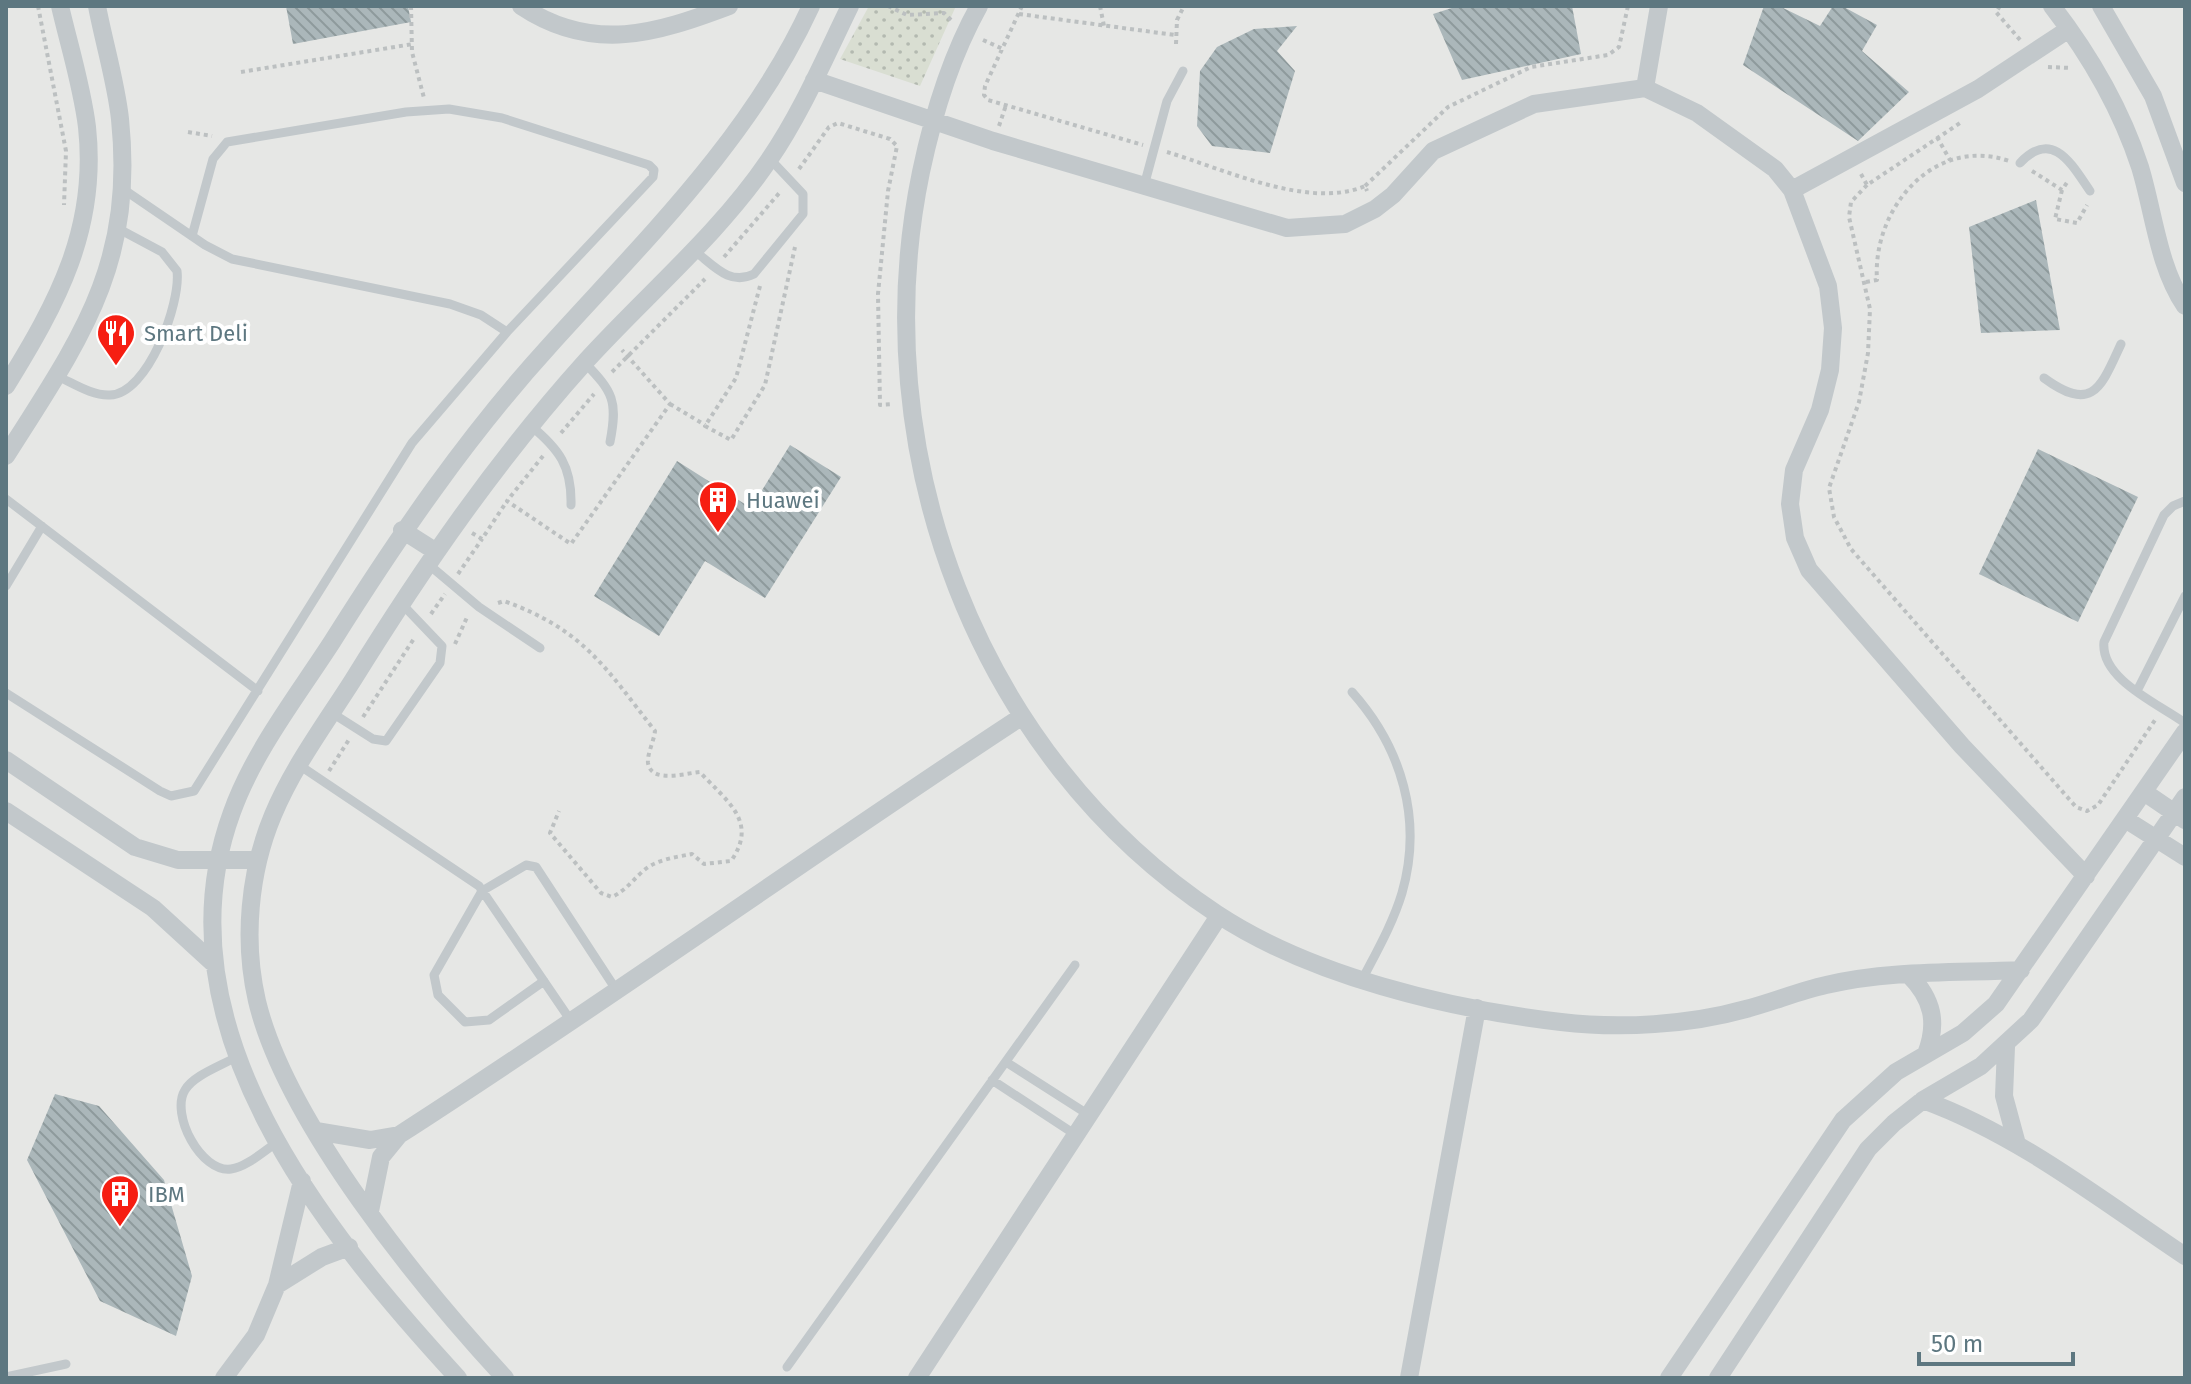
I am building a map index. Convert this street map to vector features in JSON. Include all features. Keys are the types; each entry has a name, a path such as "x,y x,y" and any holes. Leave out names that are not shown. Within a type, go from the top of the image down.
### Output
{"street":[{"path":"6,386 50,314 76,254 88,191 87,126 60,6"},
{"path":"6,456 57,376 96,306 119,229 123,189 120,116 97,6"},
{"path":"521,6 593,33 630,36 667,30 699,11 729,6"},
{"path":"458,1378 349,1247 302,1181 236,1057 221,1011 212,962 211,912 217,861 232,810 256,763 402,530 541,354 678,207 736,131 810,9 790,6"},
{"path":"505,1378 370,1211 292,1090 257,1001 250,955 251,907 258,860 273,816 299,765 455,522 530,425 585,363 696,252 770,159 850,6"},
{"path":"979,6 964,33 931,121 910,222 904,325 910,402 934,530 971,626 1021,717 1077,793 1144,860 1219,916 1300,957 1363,978 1477,1008 1564,1023 1653,1023 1741,1011 1825,985 1909,975 2021,970"},
{"path":"1645,88 1659,6"},
{"path":"2052,6 2069,29 2119,116 2138,163 2170,279 2185,306"},
{"path":"2101,6 2153,96 2185,183"},
{"path":"1792,190 1978,89 2069,29"},
{"path":"814,80 931,121 1287,228 1345,224 1393,195 1433,151 1534,104 1645,88 1697,113 1775,169 1792,190 1828,286 1833,328 1830,370 1820,410 1794,470 1790,504 1800,548 1809,570 1962,746 2086,876"},
{"path":"402,530 431,557"},
{"path":"370,1211 381,1157 399,1135 572,1022 868,817 1021,717"},
{"path":"1669,1378 1843,1120 1877,1087 1963,1033 1996,1004 2185,732"},
{"path":"6,760 135,847 178,860 258,860"},
{"path":"1718,1378 1868,1149 1923,1100 2006,1047 2031,1020 2157,839 2181,810 2144,792"},
{"path":"6,811 153,908 212,962"},
{"path":"2125,819 2185,857"},
{"path":"917,1378 1219,916"},
{"path":"1909,975 1922,988 1932,1012 1932,1038 1926,1054"},
{"path":"1409,1378 1477,1008"},
{"path":"2006,1047 2004,1096 2017,1144"},
{"path":"1923,1100 1974,1120 2017,1144 2185,1256"},
{"path":"316,1131 370,1140 399,1135"},
{"path":"224,1378 256,1335 277,1285 302,1181"},
{"path":"277,1285 311,1263 349,1247"}],"lane":[{"path":"1144,186 1167,101 1183,71"},
{"path":"6,693 171,796 194,791 202,783 412,443 507,332 653,177 654,170 649,165 502,118 471,111 428,109 238,138 224,145 213,159 192,236"},
{"path":"2018,164 2029,154 2042,149 2056,150 2075,169 2090,191"},
{"path":"696,252 734,279 745,279 754,274 803,214 803,194 770,159"},
{"path":"123,189 218,253 248,263 458,306 481,315 507,332"},
{"path":"57,376 97,394 125,392 138,383 163,334 176,295 177,271 162,252 119,229"},
{"path":"2044,378 2063,392 2077,397 2090,394 2101,386 2121,344"},
{"path":"585,363 603,382 615,406 610,442"},
{"path":"530,425 553,444 569,469 571,505"},
{"path":"6,499 258,691"},
{"path":"2185,501 2173,506 2164,515 2104,642 2103,654 2107,665 2185,723"},
{"path":"6,586 42,526"},
{"path":"431,557 452,584 479,607 540,648"},
{"path":"2138,689 2185,596"},
{"path":"332,713 355,730 373,739 386,741 440,663 442,646 401,603"},
{"path":"1352,692 1375,721 1393,752 1407,799 1410,823 1407,872 1401,895 1363,978"},
{"path":"299,765 482,891 572,1022"},
{"path":"544,981 489,1020 465,1022 438,995 434,975 482,891 526,865 536,867 617,991"},
{"path":"787,1367 1075,965"},
{"path":"236,1057 190,1084 179,1105 181,1117 206,1161 217,1168 229,1170 241,1166 279,1141"},
{"path":"1006,1062 1089,1115"},
{"path":"992,1080 1076,1135"},
{"path":"6,1377 66,1364"}],"path":[{"path":"38,6 66,151 61,218"},
{"path":"411,6 418,81 428,109"},
{"path":"888,6 907,15 944,13 964,33"},
{"path":"1100,6 1104,26"},
{"path":"1176,44 1177,20 1184,6"},
{"path":"1365,186 1448,107 1531,67 1608,55 1619,47 1628,6"},
{"path":"1018,14 1175,35"},
{"path":"241,72 413,44"},
{"path":"2045,68 2074,68 2079,75"},
{"path":"1974,114 1867,185 1851,202 1849,217 1870,309 1868,353 1859,402 1829,488 1834,517 1851,549 2076,807 2087,811 2098,805 2163,707"},
{"path":"1925,118 1950,160"},
{"path":"323,781 507,501 603,382 716,268 790,181 829,127 838,123 890,139 897,146 888,191 878,294 880,405 910,402"},
{"path":"188,132 209,134 224,145"},
{"path":"1852,158 1867,185"},
{"path":"1866,282 1877,280 1875,257 1893,204 1926,175 1950,160 1998,158 2018,164 2062,190"},
{"path":"2075,169 2062,190 2055,219 2077,223 2088,204"},
{"path":"627,356 670,404 731,440 765,385 796,245"},
{"path":"705,426 736,378 767,258"},
{"path":"507,501 571,544 670,404"},
{"path":"455,522 482,539"},
{"path":"440,663 447,661 469,614 479,607 504,601 541,615 592,650 655,731 647,761 651,770 660,776 700,772 741,819 744,830 731,861 704,864 692,854 671,858 644,870 627,889 612,897 601,893 550,833 559,811"}],"shaded area":[{"path":"6,6 2185,6 2185,1378 6,1378"},
{"path":"869,6 956,6 920,86 840,59"}],"building":[{"path":"286,6 408,6 411,22 293,44"},
{"path":"1458,6 1572,6 1581,54 1462,80 1433,14"},
{"path":"1764,6 1779,6 1820,26 1833,6 1842,6 1877,25 1862,51 1909,92 1858,141 1743,65"},
{"path":"1297,26 1277,51 1295,71 1270,153 1212,146 1197,126 1200,71 1217,47 1254,29"},
{"path":"2036,200 2060,330 1981,333 1969,227"},
{"name":"Huawei","path":"790,445 841,477 765,598 705,561 659,636 594,596 677,461 751,508"},
{"path":"2038,449 2138,497 2078,622 1979,574"},
{"name":"IBM","path":"55,1094 99,1106 164,1180 192,1276 176,1336 100,1301 27,1160"}],"place":[{"name":"Smart Deli","path":"116,367"},
{"name":"Huawei","path":"718,534"},
{"name":"IBM","path":"120,1228"}]}
